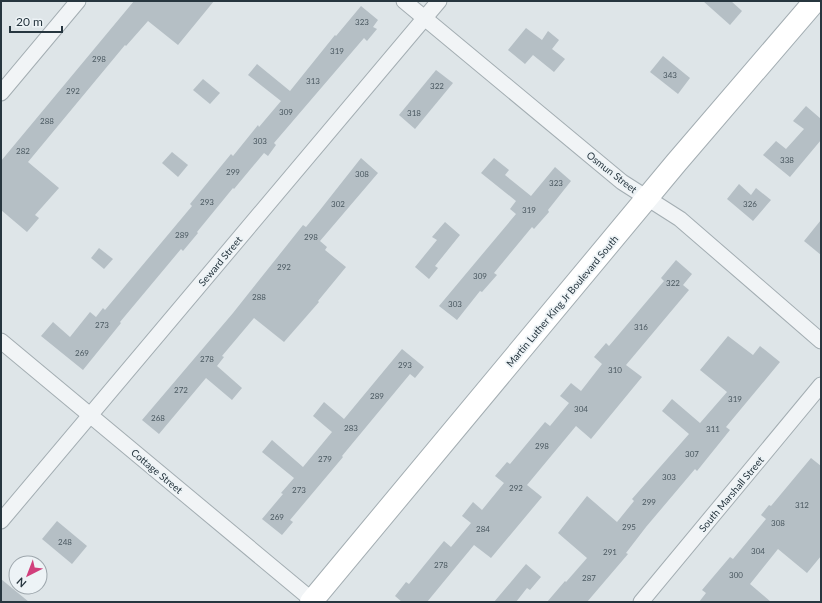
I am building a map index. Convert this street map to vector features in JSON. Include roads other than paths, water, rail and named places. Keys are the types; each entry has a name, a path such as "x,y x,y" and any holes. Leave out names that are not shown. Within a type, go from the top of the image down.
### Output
{"main road":[{"name":"Martin Luther King Jr Boulevard South","path":"312,601 647,199 815,1"}],"street":[{"path":"1,93 78,1"},
{"name":"Osmun Street","path":"404,1 622,182 680,219 821,341"},
{"name":"Seward Street","path":"1,521 439,1"},
{"name":"Cottage Street","path":"1,341 312,601"},
{"name":"South Marshall Street","path":"641,602 821,386"}]}
